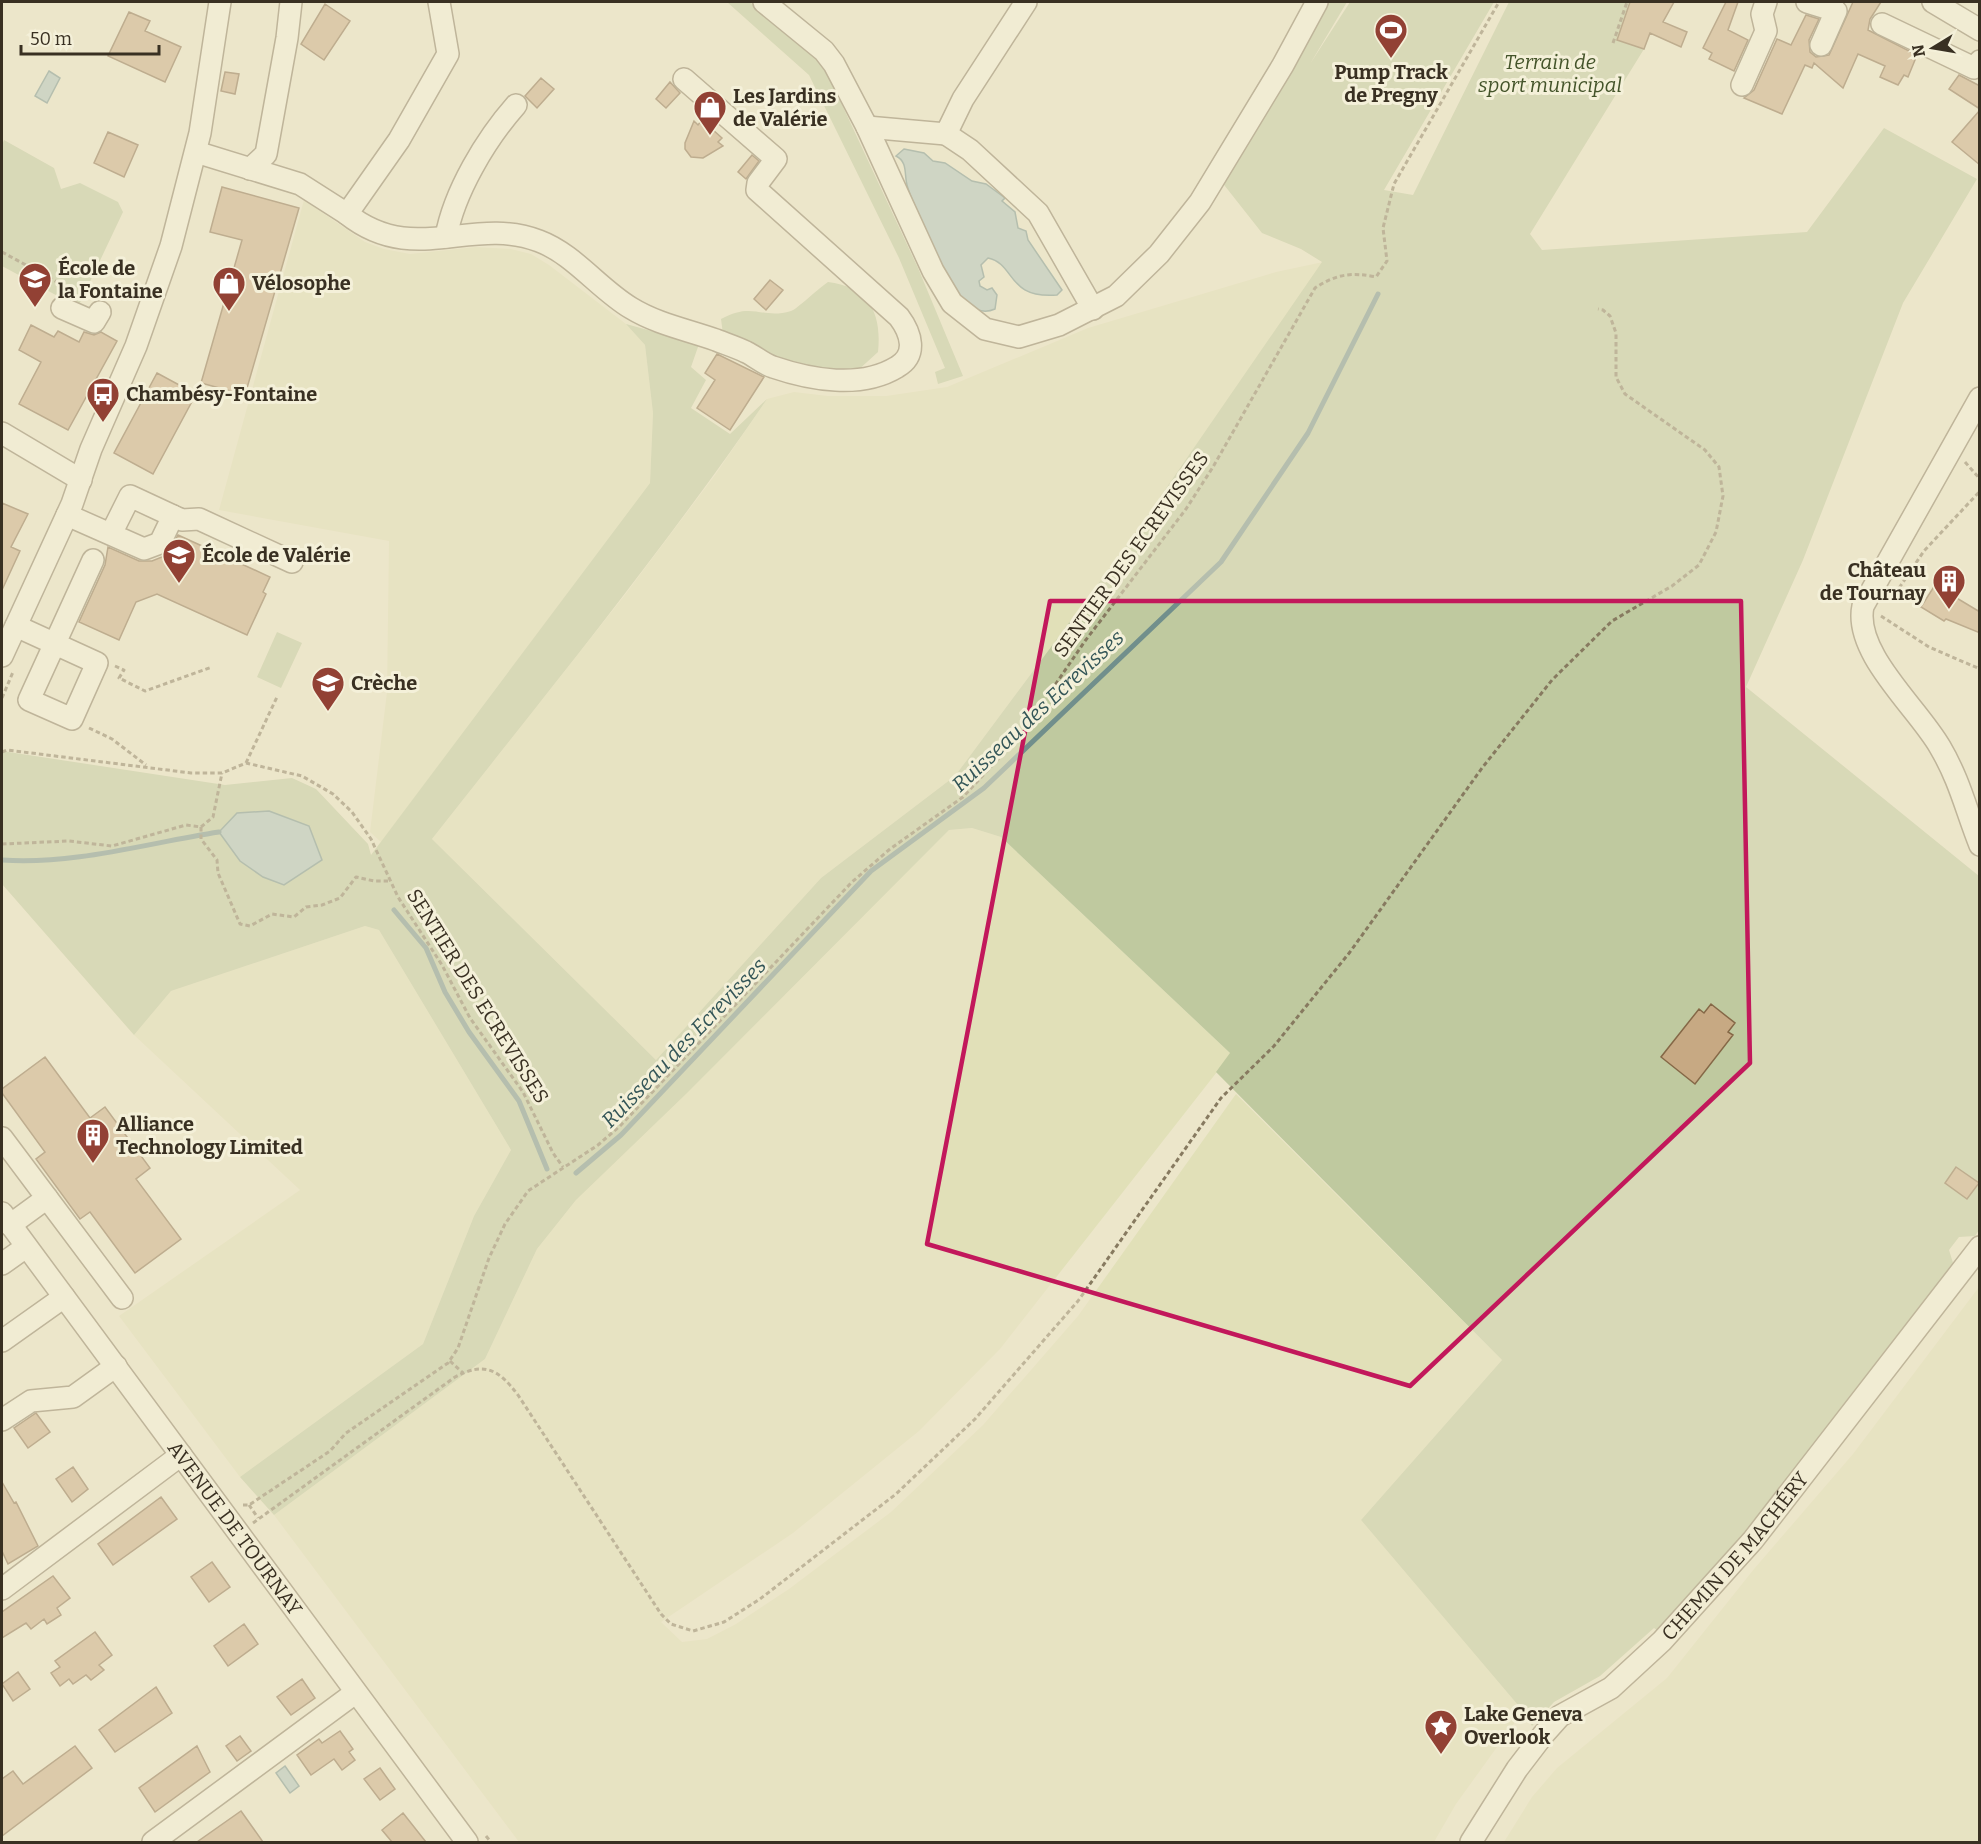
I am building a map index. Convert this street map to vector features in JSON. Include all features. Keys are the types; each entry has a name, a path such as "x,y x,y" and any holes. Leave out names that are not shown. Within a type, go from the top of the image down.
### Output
{"street":[{"path":"2,656 67,515 91,449 136,346 171,246 196,152 220,2"},
{"path":"250,169 266,154 287,38 291,2"},
{"path":"347,214 399,140 448,54 439,2"},
{"path":"764,2 829,57 867,127 946,295 961,312 985,329 1019,337 1043,331 1116,296 1159,254 1200,202 1283,65 1317,2"},
{"path":"946,134 963,99 1026,2"},
{"path":"1742,85 1766,31 1761,14 1766,2"},
{"path":"1807,2 1836,11 1821,45"},
{"path":"1935,2 1980,30"},
{"path":"1882,24 1974,68 1980,61"},
{"path":"196,152 300,184 369,229 388,237 415,241 446,237 517,234 542,242 628,306 647,317 744,351 772,367 826,379 855,380 879,376 899,367 908,356 912,345 908,328 899,317 757,190 758,183 776,159 684,79"},
{"path":"446,237 450,217 492,132 516,105"},
{"path":"867,127 946,134 970,150 1038,213 1093,309"},
{"path":"66,299 94,322 100,312"},
{"path":"1980,398 1863,606 1861,616 1864,635 1873,652 1891,681 1916,710 1953,772 1967,802 1980,845"},
{"path":"2,433 81,480"},
{"path":"111,534 130,496 182,520 199,519 292,562"},
{"path":"67,515 144,549 160,543 173,516"},
{"path":"16,626 54,644 97,663 72,719 29,700 54,644 93,560"},
{"path":"2,1138 122,1298"},
{"path":"6,1219 46,1198"},
{"name":"AVENUE DE TOURNAY","path":"6,1219 467,1842"},
{"path":"2,1264 26,1247"},
{"name":"CHEMIN DE MACHÉRY","path":"1472,1842 1517,1769 1543,1734 1560,1716 1611,1688 1662,1641 1753,1540 1976,1252"},
{"path":"2,1341 64,1298"},
{"path":"2,1420 32,1401 73,1397 116,1366"},
{"path":"4,1582 181,1455"},
{"path":"153,1842 356,1693"}],"path":[{"name":"SENTIER DES ECREVISSES","path":"249,1505 330,1451 346,1433 450,1361 458,1348 489,1257 505,1224 528,1191 620,1126 852,882 890,849 963,797 1023,732 1089,636 1186,509 1213,467 1315,288 1332,276 1362,274 1376,277 1387,261 1383,228 1394,184 1499,2"},
{"path":"1613,43 1627,2"},
{"path":"2,252 66,299"},
{"path":"269,1512 463,1373 471,1369 488,1370 503,1377 511,1385 652,1603 671,1624 684,1630 713,1627 747,1608 874,1511 927,1467 990,1402 1077,1301 1221,1098 1274,1046 1350,952 1482,768 1552,680 1612,621 1672,586 1699,565 1716,532 1723,496 1719,467 1706,450 1625,394 1616,378 1616,333 1610,316 1598,309"},
{"path":"1892,597 1924,550 1980,491"},
{"path":"1886,606 1880,615 1913,639 1980,669"},
{"path":"108,663 124,670 119,678 145,691 212,666"},
{"path":"246,763 277,697"},
{"path":"72,719 112,739 147,766"},
{"path":"2,752 7,750 191,773 222,773 246,763 302,776 333,794 352,812 371,839 388,881"},
{"path":"2,844 69,841 112,846 186,825 201,827 213,817 222,773"},
{"name":"SENTIER DES ECREVISSES","path":"201,827 201,840 217,860 218,873 240,924 250,926 272,914 294,917 306,907 322,905 340,898 356,878 388,881 442,965 470,1018 523,1092 553,1153 563,1167"},
{"path":"450,1361 463,1373"},
{"path":"234,1505 249,1505 259,1519"}],"highlighted area":[{"path":"1050,601 1741,601 1750,1063 1410,1386 927,1244"}],"green space":[{"path":"727,2 750,2 824,66 918,268 963,376 938,384 935,372 945,368 899,258 809,75"},
{"name":"Terrain de sport municipal","path":"1320,2 1347,2 1310,64 1350,2 1494,2 1384,190 1413,195 1509,2 1635,2 1634,4 1629,3 1617,39 1644,49 1530,234 1542,250 1807,232 1884,128 1977,179 1903,303 1803,560 1746,687 1979,876 1979,1230 1975,1236 1959,1237 1949,1250 1953,1263 1950,1274 1835,1425 1662,1634 1654,1628 1600,1676 1554,1702 1532,1726 1523,1711 1361,1520 1502,1360 1216,1072 1230,1053 1001,837 972,828 949,830 687,1093 576,1200 537,1249 485,1359 274,1515 240,1477 423,1344 474,1216 511,1150 379,930 365,926 171,991 134,1035 2,884 2,751 225,785 292,778 316,789 368,844 371,855 650,483 653,413 645,345 626,324 699,344 691,367 706,380 691,408 730,434 767,399 645,567 432,839 656,1060 821,878 955,776 1129,542 1322,262 1301,249 1262,233 1221,181"},
{"name":"École de la Fontaine","path":"4,140 54,168 61,189 80,183 118,202 123,212 78,307 2,266 2,145"},
{"path":"304,200 365,242 384,249 410,254 476,247 511,249 531,254 549,265 626,324 645,345 653,413 650,483 381,842 370,832 387,692 389,541 219,510"},
{"path":"1323,262 1129,542 955,776 821,878 656,1060 432,839 624,596 715,475 767,399 794,392 828,396 886,396 947,387 1088,328 1276,272"},
{"path":"828,282 842,285 863,296 875,314 878,325 878,352 856,372 821,372 749,347 723,334 721,319 741,311 772,314 791,311"},
{"path":"277,632 302,643 281,688 257,677"},
{"path":"972,828 1001,837 1231,1054 1000,1349 919,1431 793,1533 661,1622 682,1642 707,1639 736,1624 789,1589 891,1512 983,1425 1078,1316 1236,1094 1502,1360 1361,1520 1523,1711 1456,1804 1434,1842 519,1842 274,1515 485,1359 537,1249 576,1200 949,830"},
{"path":"365,926 379,930 511,1150 474,1216 423,1344 240,1477 119,1316 300,1190 134,1035 171,991"},
{"path":"1979,1287 1979,1842 1504,1842 1532,1797 1557,1768 1667,1678 1754,1569 1853,1454"}],"water":[{"path":"49,71 60,78 47,103 35,96"},
{"path":"904,149 924,153 933,161 945,163 972,181 986,184 1005,198 1002,201 1015,212 1018,228 1026,231 1028,240 1062,290 1057,295 1029,292 1020,287 997,261 988,258 981,265 984,277 979,281 980,286 987,290 992,288 997,295 995,309 982,311 970,306 949,281 912,200 904,165 896,156"},
{"path":"269,811 309,826 322,860 284,885 263,877 240,861 219,832 237,813"},
{"path":"285,1766 299,1786 290,1793 276,1773"}],"building":[{"path":"1630,2 1674,2 1663,22 1687,32 1681,47 1650,33 1644,49 1617,40"},
{"path":"1726,2 1738,2 1728,30 1748,40 1734,71 1709,59 1712,53 1703,48"},
{"path":"1853,2 1881,2 1870,19 1868,30 1917,55 1908,77 1904,75 1898,85 1880,77 1885,66 1858,54 1843,88 1814,63 1812,68 1805,65 1782,114 1744,98 1754,90 1777,39 1791,45 1806,15 1819,19 1809,40 1810,52 1816,57 1829,55"},
{"path":"325,4 350,21 324,60 301,44"},
{"path":"129,12 150,21 145,31 181,47 165,82 108,56"},
{"path":"225,72 239,74 235,94 221,91"},
{"path":"1959,75 1980,86 1980,109 1949,89"},
{"path":"541,78 554,89 537,108 525,96"},
{"path":"670,82 680,93 666,108 656,99"},
{"path":"1980,110 1980,165 1952,142"},
{"path":"702,120 722,138 718,142 723,146 703,158 691,157 685,149 685,143 694,121 698,125"},
{"path":"108,132 138,145 124,177 94,163"},
{"path":"752,155 759,161 746,179 738,172"},
{"path":"222,187 299,208 245,395 201,383 242,240 210,232"},
{"path":"770,280 783,290 766,310 754,299"},
{"path":"31,325 54,337 58,331 79,342 84,332 94,335 101,332 117,341 68,430 19,404 41,362 19,350"},
{"path":"717,354 764,377 730,430 697,408 715,380 705,373"},
{"path":"157,373 196,394 153,474 114,453"},
{"path":"2,503 28,514 11,547 20,551 2,590"},
{"name":"École de Valérie","path":"178,535 270,577 263,592 266,594 247,635 157,594 136,602 119,640 79,622 105,565 108,547 139,561 152,561 167,555"},
{"name":"Château de Tournay","path":"1935,585 1980,612 1980,633 1946,619 1944,621 1921,607"},
{"path":"1711,1004 1735,1023 1728,1032 1733,1035 1695,1084 1661,1057 1699,1009 1704,1013"},
{"name":"Alliance Technology Limited","path":"45,1057 90,1118 105,1107 150,1168 136,1179 181,1239 135,1273 90,1212 80,1219 36,1159 45,1152 2,1093 2,1089"},
{"path":"1956,1167 1979,1183 1967,1199 1945,1183"},
{"path":"36,1413 50,1432 28,1448 14,1428"},
{"path":"73,1467 88,1489 72,1502 56,1479"},
{"path":"2,1482 14,1503 16,1502 38,1546 8,1564 2,1551"},
{"path":"161,1497 177,1519 113,1565 98,1544"},
{"path":"212,1562 230,1587 209,1602 191,1577"},
{"path":"53,1576 70,1598 57,1608 61,1615 47,1624 44,1619 31,1629 26,1623 2,1638 2,1612"},
{"path":"244,1624 258,1644 228,1666 214,1646"},
{"path":"95,1632 112,1655 99,1665 104,1670 91,1680 86,1675 73,1684 69,1679 60,1686 51,1673 60,1667 55,1661"},
{"path":"18,1672 30,1689 13,1701 2,1684"},
{"path":"302,1679 315,1698 291,1715 277,1697"},
{"path":"156,1687 172,1713 115,1752 99,1730"},
{"path":"340,1731 353,1749 349,1752 355,1760 342,1770 334,1759 311,1775 297,1755 319,1739 322,1743"},
{"path":"240,1736 251,1751 237,1761 226,1746"},
{"path":"75,1746 92,1768 2,1836 2,1779 13,1771 23,1784"},
{"path":"197,1746 210,1772 155,1812 139,1788"},
{"path":"380,1768 395,1789 380,1800 364,1779"},
{"path":"241,1811 263,1842 197,1842"},
{"path":"403,1813 426,1842 392,1842 382,1830"}],"waterway":[{"name":"Ruisseau des Ecrevisses","path":"576,1173 621,1135 871,871 984,788 1221,562 1308,433 1378,294"},
{"name":"Ruisseau des Ecrevisses","path":"2,860 29,861 84,856 219,832"},
{"name":"Ruisseau des Ecrevisses","path":"394,910 426,948 445,992 469,1032 519,1101 547,1169"}],"place":[{"name":"Pump Track de Pregny","path":"1391,59"},
{"name":"Les Jardins de Valérie","path":"710,136"},
{"name":"École de la Fontaine","path":"35,308"},
{"name":"Vélosophe","path":"229,312"},
{"name":"Chambésy-Fontaine","path":"103,423"},
{"name":"École de Valérie","path":"179,584"},
{"name":"Château de Tournay","path":"1949,610"},
{"name":"Crèche","path":"328,712"},
{"name":"Alliance Technology Limited","path":"93,1164"},
{"name":"Lake Geneva Overlook","path":"1441,1755"}]}
